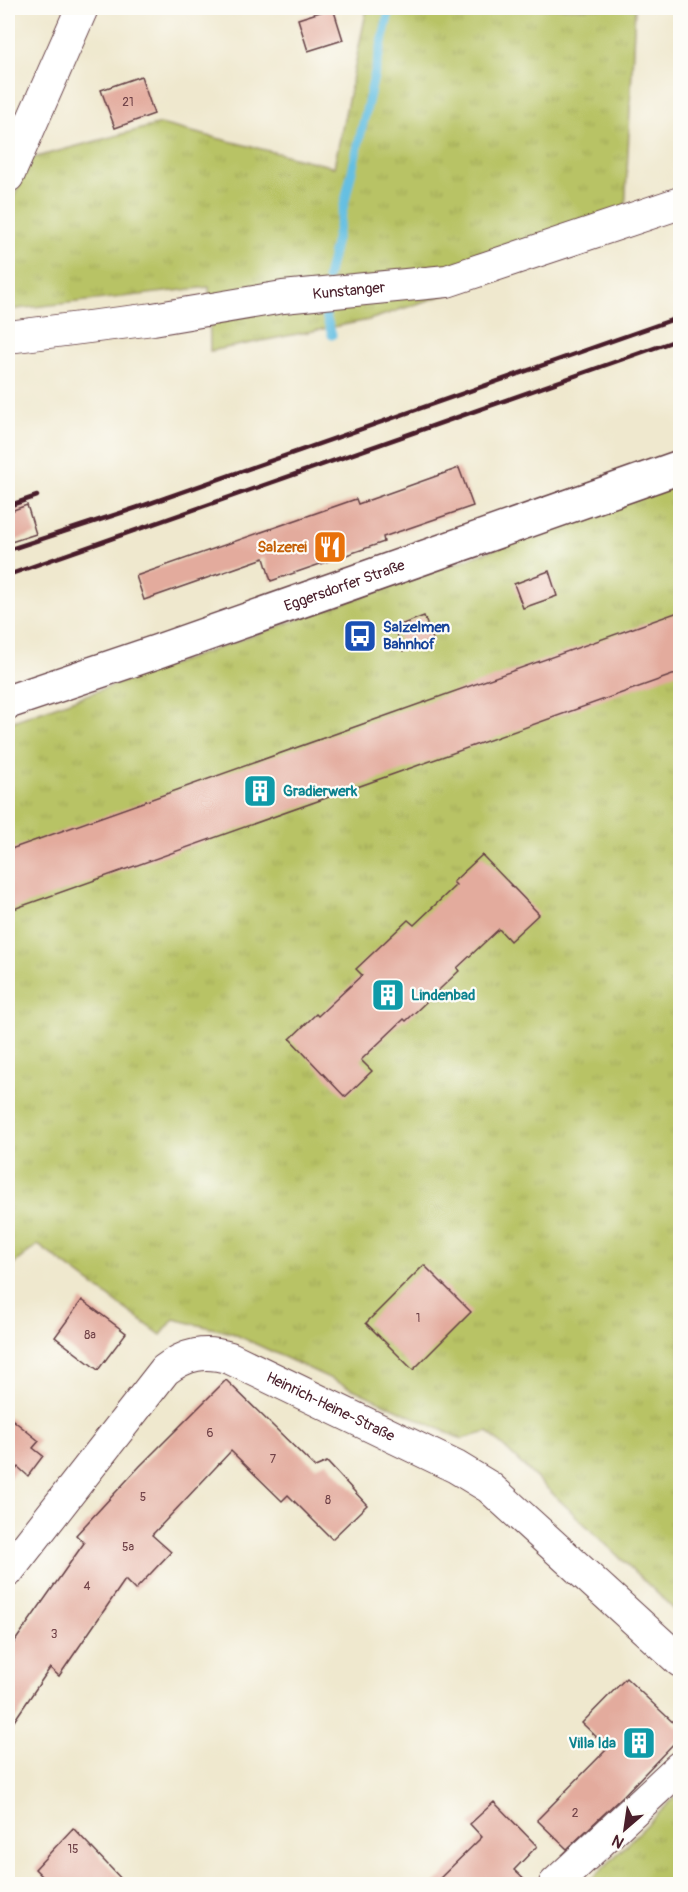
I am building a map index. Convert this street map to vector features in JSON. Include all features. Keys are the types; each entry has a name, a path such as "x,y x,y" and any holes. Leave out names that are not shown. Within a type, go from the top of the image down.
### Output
{"street":[{"path":"8,176 82,8"},
{"name":"Kunstanger","path":"8,337 153,319 283,297 447,281 681,203"},
{"name":"Eggersdorfer Straße","path":"8,702 681,467"},
{"name":"Heinrich-Heine-Straße","path":"8,1571 165,1370 177,1361 194,1355 215,1353 445,1462 489,1487 681,1661"},
{"path":"555,1884 681,1767"}],"green space":[{"path":"367,8 635,8 624,235 369,320 210,351 209,287 8,310 8,212 29,159 160,124 334,167"},
{"path":"680,483 680,1615 488,1432 461,1439 232,1333 174,1319 161,1335 38,1245 8,1268 8,723"},
{"path":"680,1792 680,1884 587,1884"}],"building":[{"path":"333,8 343,40 308,51 298,19"},
{"path":"141,76 154,114 115,128 101,90"},
{"path":"459,468 473,506 383,537 384,542 271,581 264,558 144,600 136,576 356,499 358,504"},
{"path":"27,505 36,534 8,543 8,512"},
{"path":"549,571 557,596 523,608 514,584"},
{"name":"Gradierwerk","path":"681,611 681,672 8,911 8,850"},
{"path":"424,616 433,640 403,651 395,627"},
{"name":"Lindenbad","path":"482,855 539,914 510,941 499,929 457,968 459,971 361,1060 372,1071 345,1097 290,1039 362,975 356,969 408,920 414,925 456,885 453,882"},
{"path":"424,1265 471,1312 413,1370 366,1323"},
{"path":"82,1300 126,1333 98,1370 55,1337"},
{"path":"226,1380 315,1467 327,1462 367,1505 332,1539 288,1495 282,1501 231,1451 152,1535 171,1552 135,1590 125,1580 59,1676 50,1668 8,1730 8,1651 84,1543 76,1535 140,1466"},
{"path":"8,1416 39,1441 33,1448 43,1456 28,1476 18,1467 8,1480"},
{"name":"Villa Ida","path":"626,1678 681,1730 681,1736 567,1849 537,1820 608,1748 582,1723"},
{"path":"494,1802 537,1846 514,1870 529,1884 434,1884 482,1837 470,1824"},
{"path":"73,1828 126,1884 50,1884 35,1869"}],"waterway":[{"path":"327,278 390,8"},
{"path":"326,316 332,335"}],"railway":[{"path":"8,550 145,505 680,317"},
{"path":"8,575 680,339"},
{"path":"8,506 37,496"}],"place":[{"name":"Salzerei","path":"330,547"},
{"name":"Salzelmen Bahnhof","path":"360,636"},
{"name":"Gradierwerk","path":"260,791"},
{"name":"Lindenbad","path":"388,995"},
{"name":"Villa Ida","path":"639,1743"}]}
